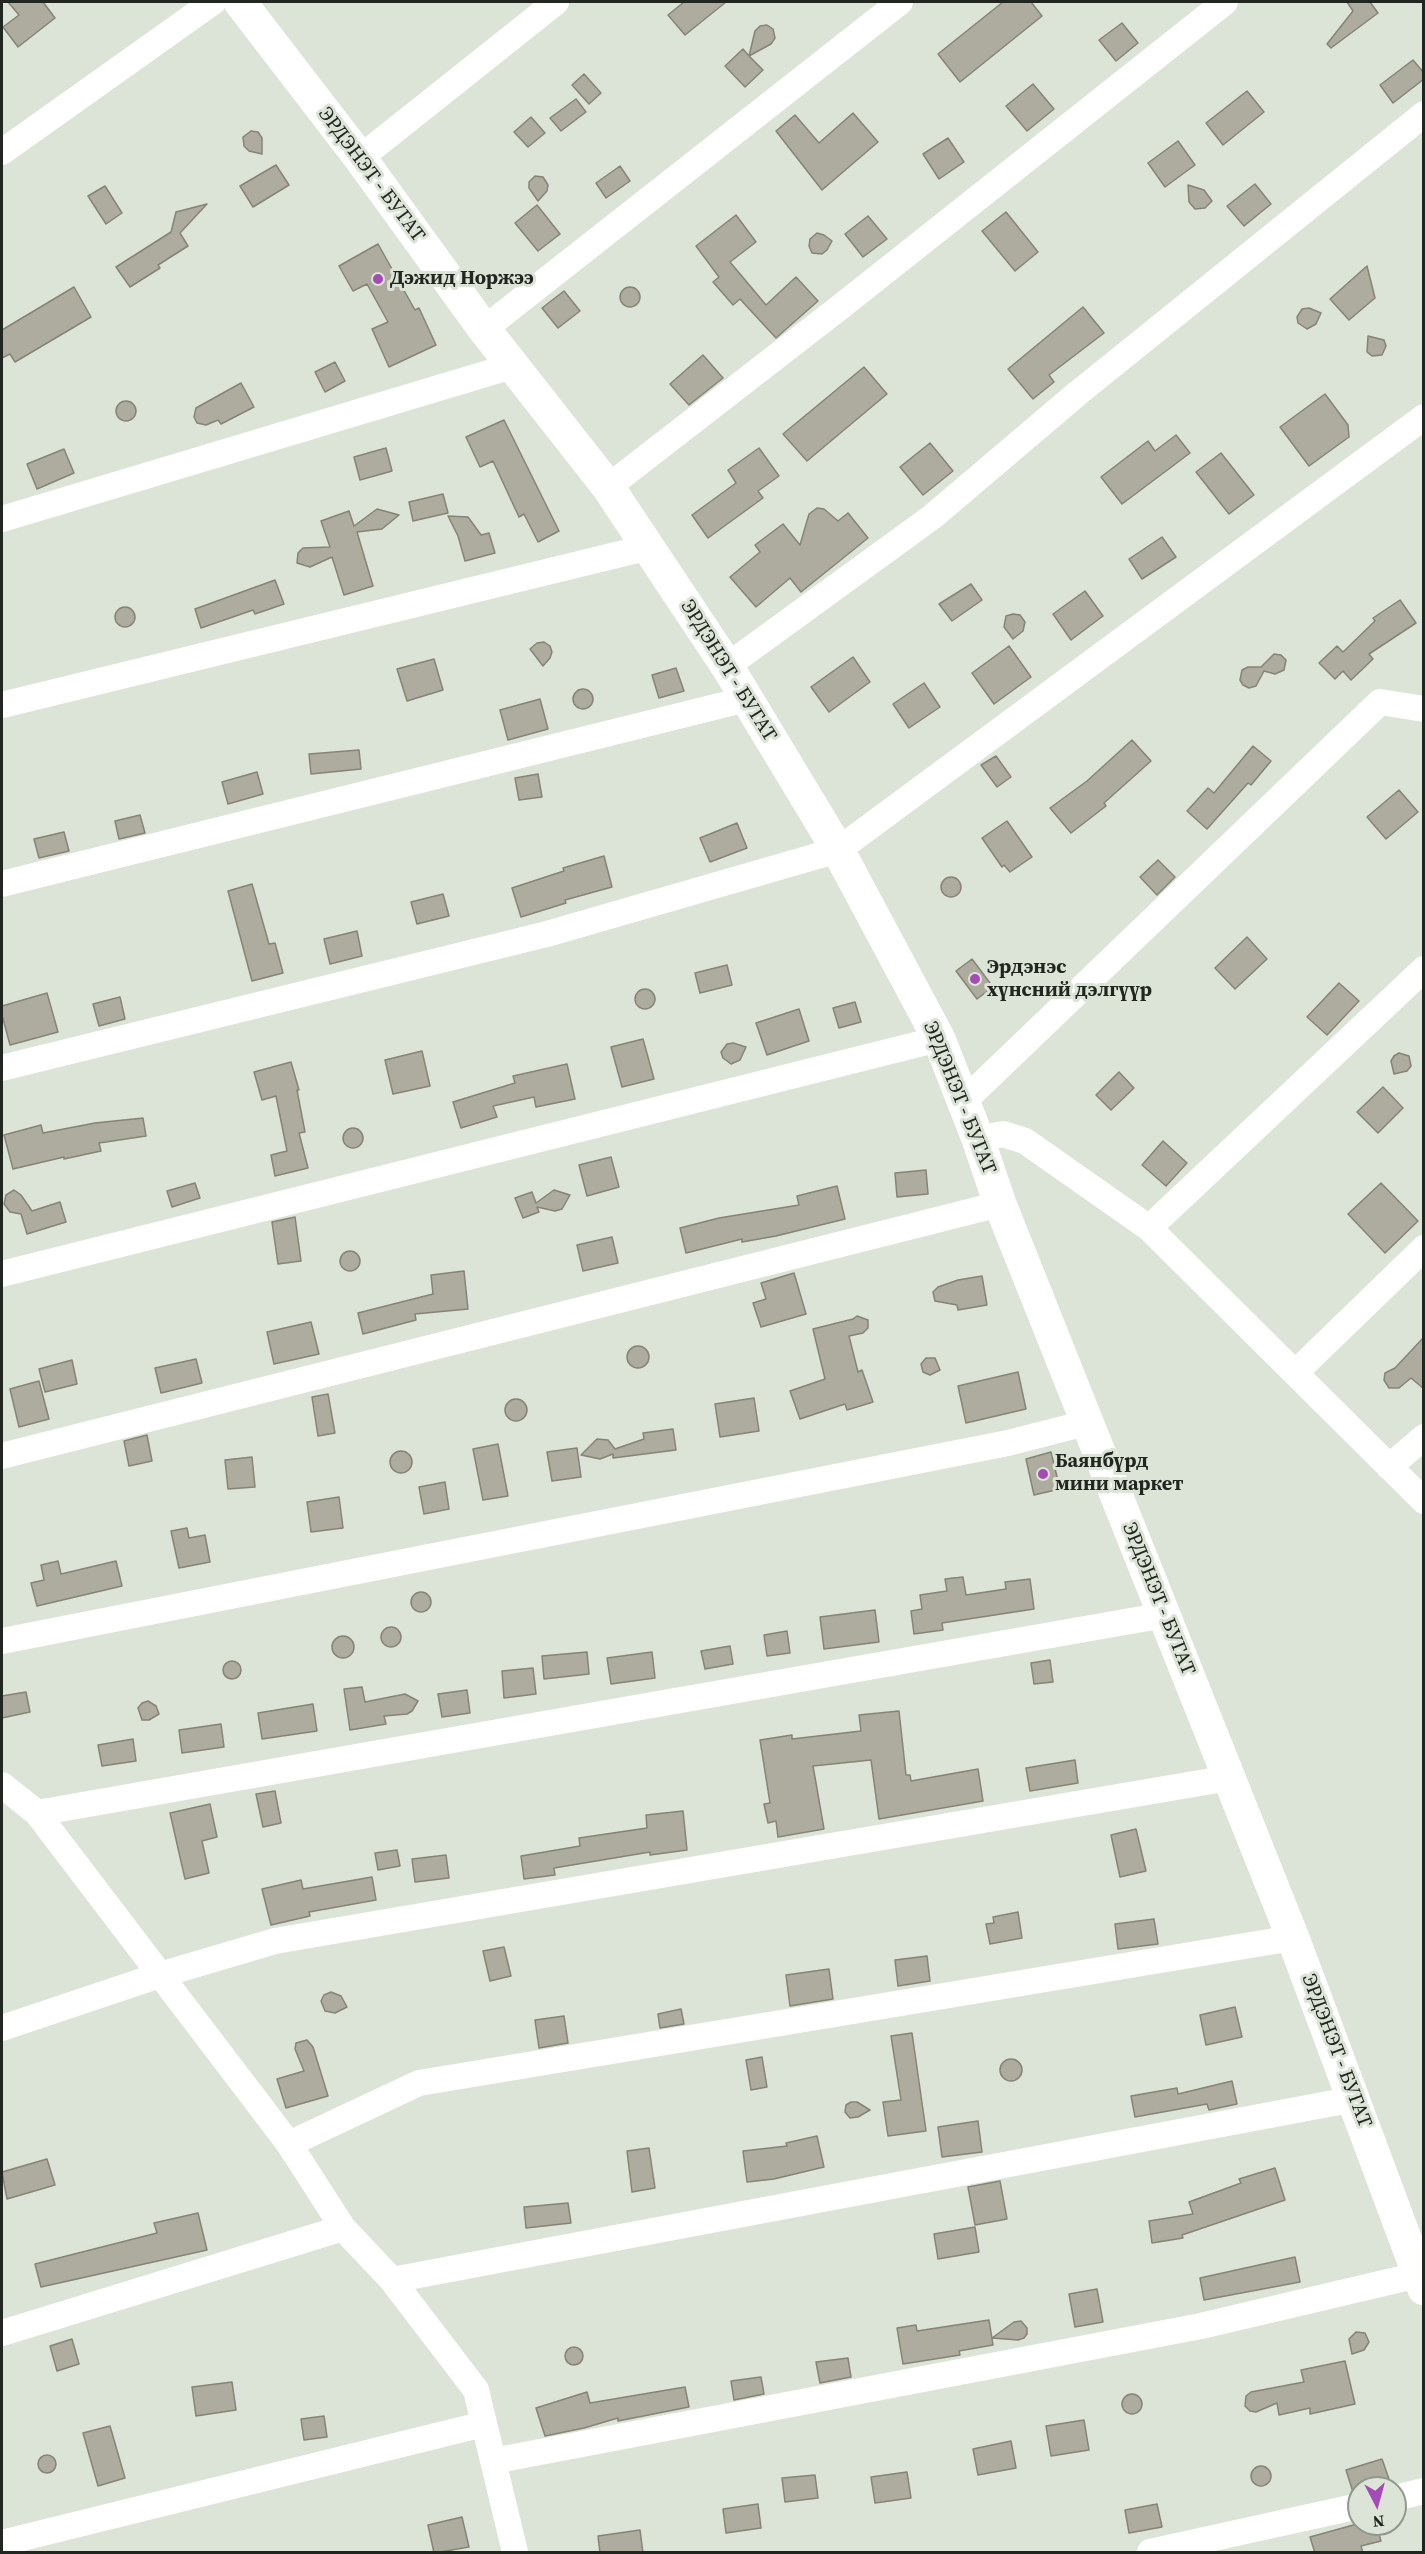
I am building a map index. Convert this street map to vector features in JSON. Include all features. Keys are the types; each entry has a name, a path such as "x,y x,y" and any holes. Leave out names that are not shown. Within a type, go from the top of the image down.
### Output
{"street":[{"path":"2,152 213,2"},
{"name":"ЭРДЭНЭТ - БУГАТ","path":"240,2 360,158 512,366 608,487 649,547 727,666 838,850 939,1039 964,1101 1000,1204 1086,1423 1293,1938 1421,2282"},
{"path":"360,158 556,2"},
{"path":"484,329 900,2"},
{"path":"608,487 849,301 1225,2"},
{"path":"727,666 932,517 1078,393 1424,114"},
{"path":"2,519 512,366"},
{"path":"2,1068 547,934 838,850 1424,417"},
{"path":"2,705 649,547"},
{"path":"2,884 747,699"},
{"path":"964,1101 1380,702 1424,709"},
{"path":"1149,1228 1424,969"},
{"path":"2,1275 939,1039"},
{"path":"978,1139 1003,1134 1025,1141 1149,1228 1424,1502"},
{"path":"2,1456 1000,1204"},
{"path":"1295,1373 1424,1248"},
{"path":"2,1641 1008,1443 1086,1423"},
{"path":"1389,1467 1424,1437"},
{"path":"37,1813 1165,1615"},
{"path":"2,2028 160,1975 275,1941 1229,1778"},
{"path":"2,1785 37,1813 289,2144 342,2228 392,2280 476,2390 515,2553"},
{"path":"289,2144 419,2083 1293,1938"},
{"path":"392,2280 1354,2099"},
{"path":"2,2333 342,2228"},
{"path":"493,2461 1421,2282"},
{"path":"2,2542 484,2424"},
{"path":"1407,2495 1424,2491"},
{"path":"1150,2553 1347,2509"}],"building":[{"path":"8,2 43,2 55,18 18,47 3,27 19,15"},
{"path":"684,2 726,2 685,35 668,15"},
{"path":"1003,2 1031,2 1042,16 960,82 938,54"},
{"path":"1347,2 1370,2 1378,13 1331,48 1327,44 1353,11"},
{"path":"1122,23 1138,43 1116,61 1099,40"},
{"path":"767,25 773,29 775,38 771,44 749,56 755,31 760,26"},
{"path":"743,49 763,70 745,87 725,66"},
{"path":"1413,60 1424,73 1424,79 1393,103 1380,85"},
{"path":"584,74 601,93 589,104 572,85"},
{"path":"1033,84 1054,109 1027,131 1006,106"},
{"path":"1247,91 1264,112 1223,145 1206,123"},
{"path":"576,99 586,112 561,131 550,118"},
{"path":"853,113 878,142 822,190 776,131 795,115 819,143"},
{"path":"531,117 545,133 528,147 514,132"},
{"path":"251,131 258,132 262,138 262,154 249,151 244,146 243,137"},
{"path":"948,138 964,162 939,179 923,154"},
{"path":"1178,141 1195,165 1165,187 1148,163"},
{"path":"276,165 289,185 253,207 240,186"},
{"path":"620,166 630,181 606,198 596,183"},
{"path":"535,176 543,177 548,185 547,191 538,201 529,188 529,182"},
{"path":"1255,184 1271,204 1244,226 1227,206"},
{"path":"1188,185 1204,190 1212,201 1205,208 1195,209 1189,202"},
{"path":"105,186 122,213 106,224 88,196"},
{"path":"207,204 180,233 188,246 158,265 160,268 130,287 116,267 171,232 176,212"},
{"path":"537,205 560,234 538,251 515,223"},
{"path":"1006,212 1038,252 1015,271 982,231"},
{"path":"736,215 756,242 730,262 766,305 796,277 818,301 776,338 740,299 733,305 713,282 719,277 696,246"},
{"path":"868,216 887,239 863,257 845,234"},
{"path":"817,233 832,241 822,254 812,253 809,246 810,239"},
{"path":"378,244 415,310 419,308 436,345 389,367 372,329 388,322 367,284 353,291 339,266"},
{"path":"1367,266 1375,298 1349,320 1330,299"},
{"path":"74,287 91,317 15,362 10,354 2,358 2,330"},
{"path":"630,287 637,290 640,297 637,304 630,307 623,304 620,297 623,290"},
{"path":"564,291 580,311 558,328 542,308"},
{"path":"1083,307 1104,333 1049,375 1054,382 1033,399 1008,369"},
{"path":"1309,308 1321,313 1316,324 1307,329 1298,323 1297,317 1302,309"},
{"path":"1368,336 1384,340 1386,346 1382,355 1372,356 1367,352"},
{"path":"703,355 723,378 689,405 670,384"},
{"path":"335,362 345,381 325,392 315,372"},
{"path":"864,367 887,394 807,461 783,434"},
{"path":"241,383 254,407 221,424 218,420 206,425 197,423 194,417 196,408"},
{"path":"1325,394 1348,425 1349,437 1309,466 1280,427"},
{"path":"126,401 133,404 136,411 133,418 126,421 119,418 116,411 119,404"},
{"path":"504,420 559,531 538,542 524,514 519,517 493,461 480,467 466,437"},
{"path":"1176,435 1190,453 1122,504 1101,477 1148,441 1155,451"},
{"path":"930,443 953,471 923,495 900,467"},
{"path":"386,448 392,471 360,480 354,457"},
{"path":"759,448 779,476 758,491 763,498 708,538 692,515 736,483 728,470"},
{"path":"64,449 74,473 37,489 27,464"},
{"path":"1221,453 1254,495 1229,514 1196,472"},
{"path":"443,494 448,513 413,521 409,502"},
{"path":"817,508 824,509 838,521 848,513 868,538 801,592 790,578 756,607 730,577 760,552 755,545 783,524 800,545 809,514"},
{"path":"377,509 399,515 382,529 357,532 373,586 344,595 332,557 310,567 297,563 298,553 303,548 330,547 321,521 349,511 354,526"},
{"path":"448,516 468,517 481,535 489,533 495,553 465,561 458,536"},
{"path":"1162,537 1176,557 1142,579 1129,559"},
{"path":"275,580 284,604 255,614 253,610 201,628 195,609"},
{"path":"971,584 982,600 952,621 939,604"},
{"path":"1085,591 1103,616 1071,640 1053,614"},
{"path":"1400,600 1416,623 1369,654 1373,659 1351,680 1343,671 1335,679 1319,663 1337,646 1343,652 1375,621 1373,618"},
{"path":"125,607 132,610 135,617 132,624 125,627 118,624 115,617 118,610"},
{"path":"1020,615 1025,622 1023,631 1013,639 1004,627 1006,616"},
{"path":"544,642 550,646 552,652 543,666 530,649 537,643"},
{"path":"1009,646 1031,677 994,704 972,673"},
{"path":"1274,654 1281,655 1286,660 1284,670 1275,674 1264,671 1256,686 1249,688 1243,685 1240,680 1242,670 1248,667 1261,667"},
{"path":"853,657 870,682 829,712 811,687"},
{"path":"434,659 443,690 407,701 397,669"},
{"path":"676,668 684,691 659,698 652,675"},
{"path":"924,683 940,707 909,728 893,704"},
{"path":"583,689 590,692 593,699 590,706 583,709 576,706 573,699 576,692"},
{"path":"540,699 548,729 508,740 500,710"},
{"path":"1132,740 1151,761 1104,803 1106,806 1071,833 1050,808 1087,781"},
{"path":"1253,746 1271,761 1251,785 1248,783 1207,829 1187,811 1208,788 1214,793"},
{"path":"359,750 361,769 311,774 309,754"},
{"path":"996,756 1011,777 997,787 981,765"},
{"path":"257,772 263,794 228,804 222,782"},
{"path":"538,774 542,797 519,800 515,778"},
{"path":"1399,790 1418,812 1386,839 1367,817"},
{"path":"140,815 145,833 119,839 115,821"},
{"path":"1007,821 1032,857 1010,872 1004,865 1002,867 982,838"},
{"path":"737,823 747,848 710,862 700,838"},
{"path":"64,832 69,851 39,858 34,839"},
{"path":"604,856 612,887 565,900 566,903 521,917 512,888 564,871 563,868"},
{"path":"1158,860 1175,877 1157,895 1140,877"},
{"path":"951,877 958,880 961,887 958,894 951,897 944,894 941,887 944,880"},
{"path":"252,884 269,944 275,943 283,973 252,981 228,891"},
{"path":"443,894 449,916 417,924 411,902"},
{"path":"357,931 362,956 330,964 324,939"},
{"path":"1247,937 1267,959 1235,989 1215,968"},
{"path":"972,959 993,987 977,999 956,971"},
{"path":"727,965 732,985 700,993 695,973"},
{"path":"1339,983 1359,1001 1327,1035 1307,1017"},
{"path":"641,989 649,989 655,995 655,1003 649,1009 641,1009 635,1003 635,995"},
{"path":"47,993 58,1032 10,1045 2,1015 2,1006"},
{"path":"120,997 125,1019 99,1026 93,1004"},
{"path":"855,1002 861,1022 839,1028 833,1008"},
{"path":"799,1009 809,1041 767,1055 756,1023"},
{"path":"643,1039 654,1079 622,1087 611,1047"},
{"path":"733,1043 746,1047 740,1060 731,1064 723,1058 721,1052 727,1044"},
{"path":"422,1051 430,1086 393,1094 385,1060"},
{"path":"1399,1053 1409,1056 1411,1066 1407,1071 1394,1074 1391,1061"},
{"path":"291,1062 299,1090 297,1090 305,1132 299,1133 308,1168 275,1176 271,1155 287,1151 276,1096 262,1100 254,1072"},
{"path":"567,1064 575,1099 536,1107 534,1097 493,1106 497,1117 461,1128 453,1102 515,1083 513,1076"},
{"path":"1119,1072 1134,1088 1111,1110 1096,1095"},
{"path":"1383,1087 1403,1108 1378,1133 1357,1112"},
{"path":"143,1118 146,1136 99,1143 101,1151 13,1169 4,1135 41,1125 43,1133 95,1123"},
{"path":"353,1128 360,1131 363,1138 360,1145 353,1148 346,1145 343,1138 346,1131"},
{"path":"1163,1141 1187,1163 1166,1186 1142,1165"},
{"path":"611,1157 619,1187 587,1196 579,1165"},
{"path":"926,1170 928,1194 897,1197 895,1173"},
{"path":"195,1183 200,1198 172,1207 167,1191"},
{"path":"1381,1183 1418,1221 1385,1253 1348,1214"},
{"path":"837,1186 845,1219 776,1236 742,1242 742,1239 686,1253 680,1228 719,1218 799,1205 797,1196"},
{"path":"14,1190 21,1195 32,1211 60,1202 66,1222 27,1234 21,1214 10,1212 4,1204 6,1195"},
{"path":"554,1190 570,1195 562,1209 555,1211 537,1207 539,1212 523,1218 515,1198 532,1192 536,1203"},
{"path":"295,1217 301,1261 278,1264 272,1222"},
{"path":"612,1237 618,1263 583,1271 577,1245"},
{"path":"350,1251 357,1254 360,1261 357,1268 350,1271 343,1268 340,1261 343,1254"},
{"path":"464,1271 468,1309 415,1314 416,1320 363,1334 358,1313 433,1294 431,1275"},
{"path":"794,1273 806,1314 761,1327 753,1303 766,1299 761,1283"},
{"path":"982,1276 987,1305 958,1310 957,1305 935,1301 933,1292 938,1287 958,1280"},
{"path":"857,1316 868,1320 868,1328 863,1333 849,1336 858,1372 862,1370 873,1402 847,1410 845,1404 800,1419 790,1391 825,1379 813,1329"},
{"path":"311,1322 319,1354 274,1364 267,1332"},
{"path":"1424,1337 1424,1389 1411,1378 1399,1388 1389,1388 1384,1380 1385,1373 1395,1368"},
{"path":"638,1346 646,1349 649,1357 646,1365 638,1368 630,1365 627,1357 630,1349"},
{"path":"926,1358 935,1358 940,1370 930,1375 923,1372 921,1364"},
{"path":"196,1359 202,1383 161,1393 155,1368"},
{"path":"72,1360 77,1384 45,1392 39,1369"},
{"path":"1018,1372 1026,1409 966,1423 958,1386"},
{"path":"39,1381 49,1419 19,1427 10,1389"},
{"path":"328,1394 335,1433 318,1436 312,1397"},
{"path":"754,1398 759,1431 720,1437 715,1404"},
{"path":"516,1399 524,1402 527,1410 524,1418 516,1421 508,1418 505,1410 508,1402"},
{"path":"673,1429 676,1450 613,1458 613,1454 600,1459 581,1455 597,1439 608,1440 615,1449 644,1439 643,1433"},
{"path":"147,1435 152,1461 129,1466 124,1441"},
{"path":"498,1444 508,1496 483,1500 473,1449"},
{"path":"577,1448 581,1477 552,1481 547,1452"},
{"path":"401,1451 409,1454 412,1462 409,1470 401,1473 393,1470 390,1462 393,1454"},
{"name":"Баянбүрд мини маркет","path":"1051,1452 1060,1489 1034,1495 1026,1459"},
{"path":"252,1457 255,1487 228,1489 225,1460"},
{"path":"445,1482 449,1509 424,1514 419,1487"},
{"path":"339,1497 343,1528 311,1532 307,1502"},
{"path":"187,1528 189,1538 205,1535 210,1562 179,1568 171,1531"},
{"path":"58,1561 61,1574 116,1561 122,1586 37,1606 31,1583 44,1580 41,1565"},
{"path":"963,1577 966,1595 1006,1589 1005,1582 1030,1579 1034,1609 942,1623 943,1630 914,1634 911,1611 922,1609 920,1595 947,1591 945,1579"},
{"path":"421,1592 428,1595 431,1602 428,1609 421,1612 414,1609 411,1602 414,1595"},
{"path":"875,1610 879,1642 824,1649 820,1617"},
{"path":"391,1627 398,1630 401,1637 398,1644 391,1647 384,1644 381,1637 384,1630"},
{"path":"787,1631 790,1653 767,1656 764,1635"},
{"path":"343,1636 351,1639 354,1647 351,1655 343,1658 335,1655 332,1647 335,1639"},
{"path":"730,1646 733,1664 705,1669 701,1651"},
{"path":"587,1652 589,1674 544,1679 542,1656"},
{"path":"652,1652 655,1678 611,1684 607,1658"},
{"path":"1050,1660 1053,1682 1034,1684 1031,1663"},
{"path":"232,1661 238,1664 241,1670 238,1676 232,1679 226,1676 223,1670 226,1664"},
{"path":"533,1668 536,1694 504,1698 502,1671"},
{"path":"362,1687 365,1702 405,1694 418,1701 412,1711 407,1714 384,1716 386,1724 350,1730 344,1689"},
{"path":"467,1690 470,1713 442,1717 438,1694"},
{"path":"26,1692 30,1712 2,1718 2,1696"},
{"path":"148,1701 156,1706 159,1714 149,1720 142,1720 138,1708 142,1703"},
{"path":"313,1704 317,1731 262,1739 258,1713"},
{"path":"899,1711 906,1775 910,1775 911,1781 978,1769 983,1801 879,1819 871,1760 813,1766 824,1829 778,1837 776,1821 768,1823 764,1804 770,1803 760,1740 792,1735 792,1739 861,1731 859,1715"},
{"path":"221,1724 224,1747 182,1753 179,1730"},
{"path":"133,1739 136,1761 102,1766 98,1745"},
{"path":"1075,1760 1078,1783 1030,1791 1026,1768"},
{"path":"275,1791 281,1823 263,1827 256,1794"},
{"path":"210,1804 217,1837 202,1841 209,1873 185,1879 170,1813"},
{"path":"683,1811 687,1850 650,1855 650,1852 554,1868 555,1875 524,1879 521,1856 580,1846 579,1838 647,1828 646,1815"},
{"path":"1136,1829 1146,1871 1120,1877 1111,1835"},
{"path":"397,1850 400,1866 378,1870 375,1853"},
{"path":"446,1855 449,1878 415,1882 412,1859"},
{"path":"372,1877 376,1900 309,1912 310,1916 271,1925 262,1889 301,1880 303,1889"},
{"path":"1018,1912 1022,1938 990,1944 986,1924 994,1923 993,1917"},
{"path":"1154,1919 1158,1944 1118,1949 1115,1924"},
{"path":"504,1947 511,1976 490,1981 483,1951"},
{"path":"927,1956 930,1981 898,1986 895,1960"},
{"path":"829,1969 833,1999 790,2006 786,1975"},
{"path":"331,1992 341,1996 347,2007 335,2013 325,2011 321,2001 324,1995"},
{"path":"1235,2007 1242,2037 1206,2045 1200,2015"},
{"path":"681,2009 684,2024 660,2028 658,2014"},
{"path":"564,2016 568,2043 539,2048 535,2020"},
{"path":"912,2033 926,2131 888,2136 883,2102 901,2100 891,2036"},
{"path":"307,2040 313,2047 328,2096 286,2108 277,2079 304,2071 295,2049 296,2043"},
{"path":"762,2057 767,2087 751,2090 746,2060"},
{"path":"1011,2059 1019,2062 1022,2070 1019,2078 1011,2081 1003,2078 1000,2070 1003,2062"},
{"path":"1232,2081 1237,2104 1209,2110 1207,2104 1135,2117 1131,2096 1177,2088 1178,2094"},
{"path":"857,2102 870,2110 858,2117 850,2118 845,2112 846,2105"},
{"path":"978,2121 982,2152 942,2157 938,2127"},
{"path":"817,2136 824,2167 774,2179 747,2182 743,2151 787,2146 786,2143"},
{"path":"649,2148 655,2188 632,2192 627,2151"},
{"path":"47,2159 55,2185 7,2199 2,2172"},
{"path":"1275,2168 1285,2200 1182,2235 1183,2238 1152,2243 1149,2221 1193,2214 1189,2202 1241,2183 1239,2179"},
{"path":"1000,2181 1007,2219 975,2225 968,2187"},
{"path":"568,2203 571,2223 526,2228 524,2207"},
{"path":"198,2213 207,2250 41,2287 35,2264 157,2233 154,2223"},
{"path":"975,2227 979,2252 938,2259 934,2234"},
{"path":"1295,2257 1300,2282 1204,2300 1200,2278"},
{"path":"1097,2289 1103,2322 1075,2327 1069,2294"},
{"path":"989,2320 993,2345 959,2351 960,2355 903,2364 897,2328 916,2325 917,2331"},
{"path":"1021,2321 1027,2328 1024,2338 1018,2340 992,2338 1014,2322"},
{"path":"1356,2332 1365,2333 1369,2342 1364,2350 1352,2354 1349,2339"},
{"path":"72,2339 79,2364 57,2371 50,2346"},
{"path":"574,2347 580,2350 583,2356 580,2362 574,2365 568,2362 565,2356 568,2350"},
{"path":"848,2358 851,2377 820,2383 816,2362"},
{"path":"1345,2361 1355,2404 1310,2414 1310,2408 1279,2415 1277,2403 1256,2412 1250,2411 1245,2406 1246,2396 1251,2392 1304,2382 1301,2370"},
{"path":"761,2377 764,2394 734,2400 731,2381"},
{"path":"232,2382 236,2410 196,2416 192,2387"},
{"path":"685,2387 689,2407 618,2421 618,2418 545,2436 536,2408 587,2392 590,2403"},
{"path":"1132,2394 1139,2397 1142,2404 1139,2411 1132,2414 1125,2411 1122,2404 1125,2397"},
{"path":"324,2416 327,2437 304,2440 301,2419"},
{"path":"1084,2420 1089,2450 1051,2456 1046,2426"},
{"path":"110,2426 125,2478 98,2486 83,2433"},
{"path":"1011,2441 1016,2468 978,2475 973,2449"},
{"path":"43,2455 51,2455 56,2460 54,2471 43,2473 38,2468 38,2460"},
{"path":"1382,2459 1388,2476 1348,2476 1346,2470"},
{"path":"1261,2466 1268,2469 1271,2476 1268,2483 1261,2486 1254,2483 1251,2476 1254,2469"},
{"path":"907,2472 911,2498 875,2503 871,2477"},
{"path":"815,2475 818,2498 785,2502 782,2478"},
{"path":"758,2504 761,2528 726,2533 723,2509"},
{"path":"1157,2504 1162,2527 1129,2533 1125,2510"},
{"path":"462,2517 469,2547 434,2553 428,2525"},
{"path":"1347,2527 1347,2536 1380,2536 1381,2541 1361,2546 1363,2553 1315,2553 1310,2537"},
{"path":"640,2530 643,2553 600,2553 598,2536"}],"place":[{"name":"Дэжид Норжээ","path":"378,279"},
{"name":"Эрдэнэс хүнсний дэлгүүр","path":"975,979"},
{"name":"Баянбүрд мини маркет","path":"1043,1474"}]}
